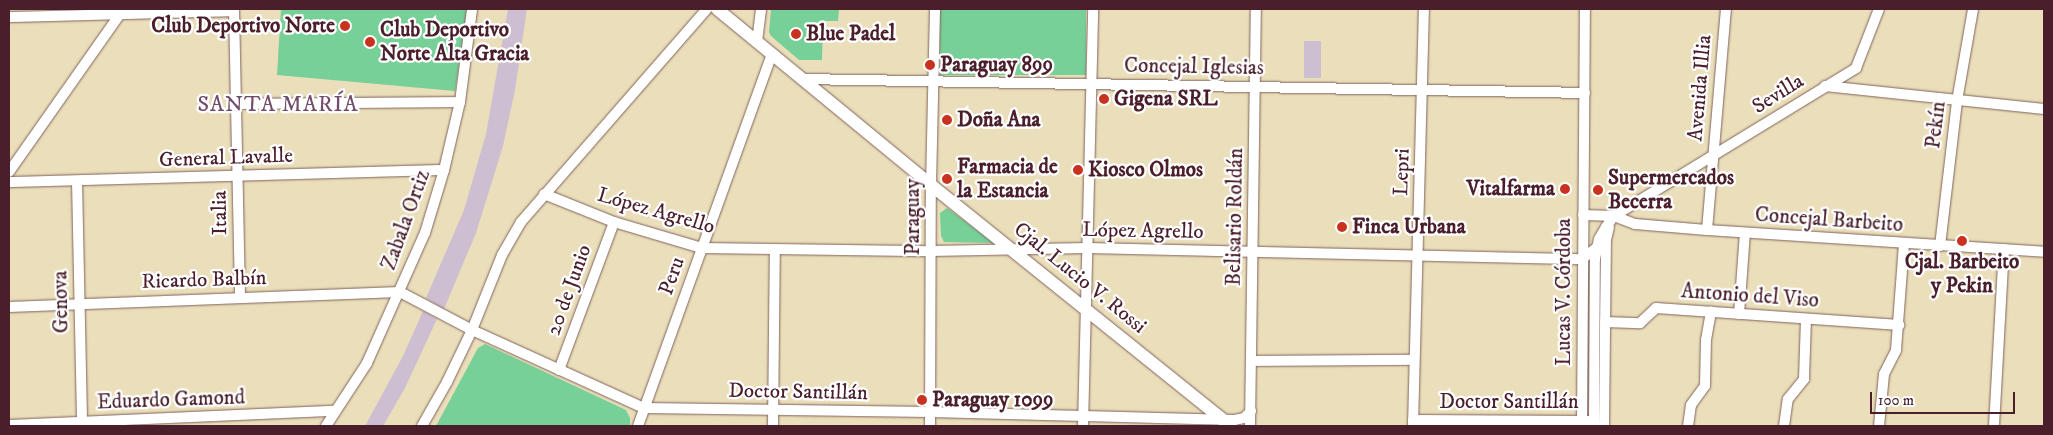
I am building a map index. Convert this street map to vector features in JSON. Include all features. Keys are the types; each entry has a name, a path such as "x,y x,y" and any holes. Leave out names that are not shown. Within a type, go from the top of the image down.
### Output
{"main road":[{"name":"Cjal. Lucio V. Rossi","path":"717,9 932,186 1014,250 1226,423"}],"street":[{"name":"Zabala Ortiz","path":"326,426 367,363 425,233 444,170 460,102 472,9"},
{"path":"422,426 447,382 472,330 502,254 521,222 707,9"},
{"path":"757,42 761,9"},
{"name":"Paraguay","path":"930,426 935,9"},
{"path":"1083,426 1093,9"},
{"name":"Belisario Roldán","path":"1250,426 1256,9"},
{"name":"Lepri","path":"1413,423 1424,9"},
{"name":"Lucas V. Córdoba","path":"1582,424 1585,9"},
{"name":"Avenida Illia","path":"1708,230 1712,157 1726,9"},
{"path":"1826,86 1856,68 1880,9"},
{"name":"Pekín","path":"1940,246 1957,101 1972,9"},
{"path":"9,16 66,12 234,10"},
{"name":"Italia","path":"234,10 240,297"},
{"path":"9,172 122,11"},
{"name":"Peru","path":"638,426 772,54"},
{"name":"Concejal Iglesias","path":"802,79 935,83 1585,93"},
{"name":"Sevilla","path":"1614,216 1826,86 2044,109"},
{"path":"237,104 460,102"},
{"name":"General Lavalle","path":"9,182 444,170"},
{"name":"Genova","path":"77,181 82,422"},
{"name":"López Agrello","path":"544,194 614,222 702,248 931,251 1087,248 1582,259"},
{"name":"Concejal Barbeito","path":"1583,215 1614,216 1635,224 1745,233 2044,252"},
{"path":"1599,424 1605,322 1606,240 1614,216"},
{"name":"Lucas V. Córdoba","path":"1599,424 1596,248 1599,239 1614,216"},
{"name":"20 de Junio","path":"559,370 614,222"},
{"path":"1739,314 1745,233"},
{"path":"1879,426 1884,374 1896,350 1904,244"},
{"path":"1582,259 1596,248"},
{"path":"773,426 775,249"},
{"path":"1994,426 2004,249"},
{"name":"Ricardo Balbín","path":"9,307 400,292"},
{"name":"Doctor Santillán","path":"400,292 472,330 644,408 773,412 930,412 1083,415 1226,423 1240,420 1248,416 1250,411"},
{"name":"Antonio del Viso","path":"1605,322 1640,323 1656,308 1806,320 1899,325"},
{"path":"1688,426 1691,406 1705,386 1706,340 1711,312"},
{"path":"1784,426 1788,399 1804,379 1806,320"},
{"path":"1252,361 1414,360"},
{"name":"Eduardo Gamond","path":"9,426 335,412"},
{"name":"Doctor Santillán","path":"1413,423 1599,424"}],"shaded area":[{"path":"508,9 527,9 515,90 503,146 476,233 444,309 426,298 464,210 486,134"},
{"path":"1304,41 1321,41 1321,78 1304,78"},
{"path":"423,311 437,319 405,388 383,426 365,426 403,356"}],"green space":[{"name":"Club Deportivo Norte Alta Gracia","path":"281,9 467,9 455,91 277,75"},
{"name":"Blue Padel","path":"771,9 839,9 838,21 823,21 822,60 799,60 771,36 769,32"},
{"path":"940,9 1086,9 1086,75 940,75"},
{"path":"947,208 994,243 944,242 941,236 940,213"},
{"path":"485,344 626,410 630,418 630,426 436,426 478,348"}],"place":[{"name":"Club Deportivo Norte","path":"345,26"},
{"name":"Blue Padel","path":"796,34"},
{"name":"Club Deportivo Norte Alta Gracia","path":"370,42"},
{"name":"Paraguay 899","path":"930,65"},
{"name":"Gigena SRL","path":"1104,99"},
{"name":"Doña Ana","path":"947,120"},
{"name":"Kiosco Olmos","path":"1078,170"},
{"name":"Farmacia de la Estancia","path":"947,179"},
{"name":"Vitalfarma","path":"1565,189"},
{"name":"Supermercados Becerra","path":"1598,190"},
{"name":"Finca Urbana","path":"1342,227"},
{"name":"Cjal. Barbeito y Pekin","path":"1962,241"},
{"name":"Paraguay 1099","path":"922,400"}],"district":[{"name":"SANTA MARÍA","path":"278,105"}]}
